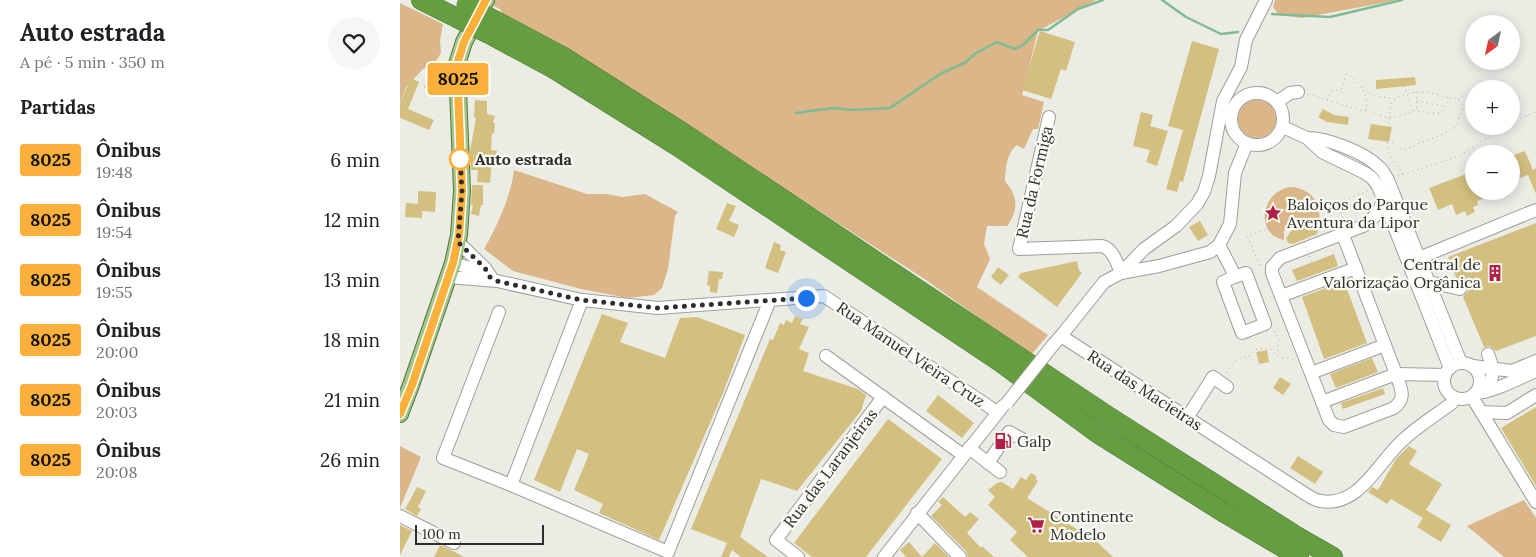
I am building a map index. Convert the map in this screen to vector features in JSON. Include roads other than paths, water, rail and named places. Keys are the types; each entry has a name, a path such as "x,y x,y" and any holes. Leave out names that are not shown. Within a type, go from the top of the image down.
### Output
{"highway":[{"path":"421,0 460,8 492,28 677,146 1000,362 1097,433 1293,555"},
{"path":"492,28 562,56 685,134 1108,416 1298,537 1333,557"}],"main road":[{"path":"400,414 412,385 458,242 462,191 457,64 464,42 486,0"},
{"path":"400,383 412,351 436,309"}],"street":[{"path":"1245,96 1241,81 1241,67 1246,40 1266,0"},
{"path":"1121,273 1144,249 1176,226 1197,204 1209,176 1223,101 1241,67"},
{"path":"1278,102 1290,93 1298,92"},
{"path":"1253,93 1262,93 1271,96 1278,102 1284,118 1283,127 1272,141 1256,145 1247,143 1234,132 1231,116 1233,108 1245,96 1253,93"},
{"name":"Rua da Formiga","path":"1049,117 1019,249 1102,246 1108,248 1113,255 1121,273"},
{"path":"1283,127 1307,138 1322,152 1383,183 1429,282 1457,368"},
{"path":"884,557 997,412 1104,282 1121,273 1159,266 1210,252 1219,245 1230,224 1235,173 1247,143"},
{"path":"1346,233 1356,268 1402,391 1402,398 1400,403 1394,408 1344,427 1334,425 1330,420 1272,272 1272,267 1280,258 1363,226 1372,220 1383,200 1383,183"},
{"path":"1383,200 1457,368 1480,376 1478,394 1481,412 1536,502"},
{"path":"1419,258 1536,210"},
{"path":"458,242 494,279"},
{"path":"1219,245 1234,277"},
{"path":"1282,296 1356,268"},
{"name":"Rua Manuel Vieira Cruz","path":"450,270 582,300 658,308 824,296 997,412"},
{"path":"1246,273 1265,324 1242,333 1223,282 1234,277 1246,273"},
{"path":"1429,282 1460,289"},
{"path":"511,485 582,300"},
{"path":"499,312 443,458 511,485 669,554 770,300"},
{"name":"Rua das Macieiras","path":"1057,341 1187,418 1320,502 1346,498 1356,492 1402,441 1452,403 1455,398"},
{"path":"1311,373 1385,345"},
{"path":"1478,394 1492,381 1494,369 1488,354"},
{"path":"826,356 884,397 966,451 988,462 1000,472"},
{"path":"1512,371 1536,361"},
{"path":"1457,368 1444,384 1446,390 1455,398 1467,399 1532,373"},
{"path":"1322,402 1396,374 1457,368 1532,373"},
{"path":"1187,418 1213,377 1227,387"},
{"path":"1481,412 1506,413 1536,395"},
{"name":"Rua das Laranjeiras","path":"798,557 776,540 884,397"},
{"path":"988,462 1009,432 1022,439"},
{"path":"917,514 960,557"},
{"path":"400,516 454,542"}],"waterway":[{"path":"796,113 833,108 852,110 890,108 940,74 966,62 976,53 997,42 1015,49 1023,45 1038,30 1048,30 1078,9 1103,0"},
{"path":"1162,0 1186,17 1221,34 1238,32"},
{"path":"1272,14 1330,17 1402,0"}],"place":[{"name":"Auto estrada","path":"460,159"},
{"name":"Baloiços do Parque Aventura da Lipor","path":"1273,213"},
{"name":"Central de Valorização Orgânica","path":"1495,273"},
{"name":"Galp","path":"1003,441"},
{"name":"Continente Modelo","path":"1036,525"}]}
